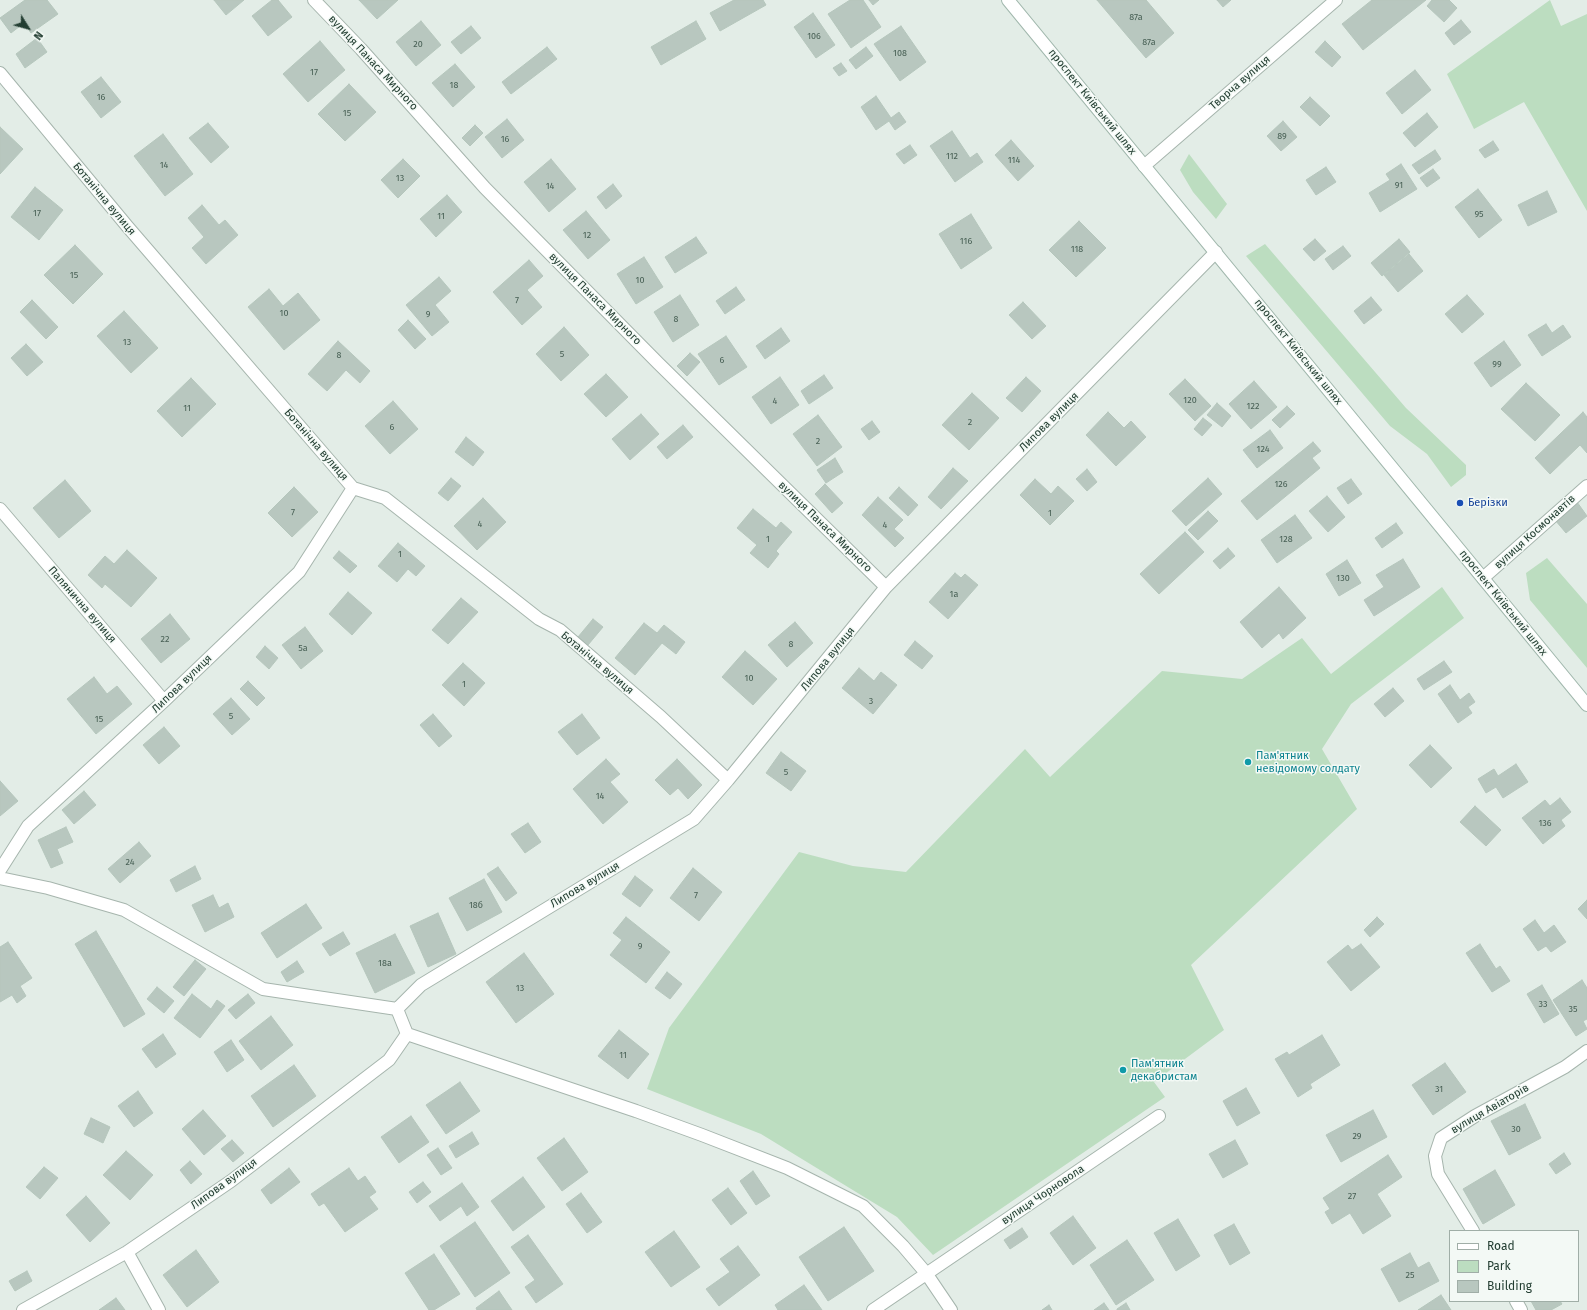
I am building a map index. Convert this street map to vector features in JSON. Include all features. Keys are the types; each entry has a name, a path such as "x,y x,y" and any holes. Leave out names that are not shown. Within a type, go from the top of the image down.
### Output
{"street":[{"name":"вулиця Панаса Мирного","path":"314,0 362,49 485,188 663,368 886,587"},
{"name":"проспект Київський шлях","path":"1008,0 1587,705"},
{"name":"Творча вулиця","path":"1144,166 1336,0"},
{"name":"Ботанічна вулиця","path":"0,73 127,226 353,488 385,498 538,619 560,630 661,717 728,780"},
{"name":"Липова вулиця","path":"397,1009 421,985 694,819 728,780 886,587 1216,252"},
{"name":"вулиця Космонавтів","path":"1483,578 1587,486"},
{"name":"Липова вулиця","path":"0,870 28,826 164,701 298,572 353,488"},
{"name":"Палянична вулиця","path":"0,509 164,701"},
{"path":"0,878 48,888 124,910 263,989 397,1009 407,1034 702,1135 787,1168 863,1206 903,1246 926,1273 952,1310"},
{"name":"Липова вулиця","path":"23,1310 127,1252 231,1181 389,1060 407,1034"},
{"name":"вулиця Авіаторів","path":"1472,1230 1438,1174 1436,1156 1441,1138 1475,1116 1565,1067 1587,1051"},
{"name":"вулиця Чорновола","path":"873,1310 1159,1116"},
{"path":"127,1252 160,1310"}],"green space":[{"path":"1550,0 1561,26 1587,14 1587,211 1524,102 1474,129 1447,74"},
{"path":"1189,154 1227,204 1216,219 1193,192 1180,170"},
{"path":"1265,244 1406,408 1466,465 1466,475 1451,487 1427,454 1390,426 1246,256"},
{"path":"1547,558 1587,604 1587,668 1530,600 1526,573"},
{"path":"1442,587 1464,618 1351,704 1322,749 1357,809 1191,965 1224,1030 1154,1082 1165,1097 933,1255 897,1217 761,1134 647,1089 669,1028 799,852 853,866 906,872 1025,749 1050,777 1162,671 1242,679 1302,638 1331,674"}],"building":[{"path":"25,0 47,0 58,14 31,33 24,23 11,33 0,18"},
{"path":"214,0 244,0 226,15"},
{"path":"272,0 278,0 292,17 268,36 252,16"},
{"path":"359,0 398,0 377,19"},
{"path":"734,0 763,0 766,5 720,31 710,13"},
{"path":"850,0 863,0 881,27 851,48 828,14"},
{"path":"869,0 879,0 873,5"},
{"path":"1097,0 1146,0 1174,33 1146,58"},
{"path":"1217,0 1231,0 1223,7"},
{"path":"1372,0 1426,0 1363,50 1342,24"},
{"path":"1432,0 1449,0 1457,8 1444,22 1427,6"},
{"path":"813,13 835,45 816,58 794,27"},
{"path":"1461,20 1471,32 1454,45 1445,33"},
{"path":"421,21 441,45 416,66 396,42"},
{"path":"696,21 706,39 661,65 651,47"},
{"path":"471,26 481,38 461,54 451,42"},
{"path":"901,26 926,62 900,81 874,44"},
{"path":"37,38 47,52 25,68 16,54"},
{"path":"320,41 345,70 308,102 283,74"},
{"path":"1325,41 1341,57 1332,67 1315,52"},
{"path":"547,47 557,59 511,94 502,82"},
{"path":"866,47 873,56 856,69 849,60"},
{"path":"841,63 847,71 839,76 833,68"},
{"path":"455,64 475,87 453,107 432,83"},
{"path":"1415,70 1431,90 1402,114 1386,93"},
{"path":"101,77 121,102 101,118 81,92"},
{"path":"349,84 376,112 345,141 318,114"},
{"path":"876,96 891,118 899,112 906,122 895,130 889,121 876,130 861,107"},
{"path":"1310,97 1330,116 1320,126 1300,107"},
{"path":"1427,113 1438,127 1415,147 1403,133"},
{"path":"507,119 524,140 502,158 485,137"},
{"path":"1283,121 1297,137 1281,151 1267,136"},
{"path":"208,123 229,147 211,163 189,138"},
{"path":"475,125 483,133 470,146 462,138"},
{"path":"0,127 23,149 0,174"},
{"path":"952,131 970,158 977,153 983,162 955,182 930,146"},
{"path":"163,134 193,174 165,196 134,156"},
{"path":"1011,140 1034,166 1018,181 995,155"},
{"path":"1493,141 1499,150 1485,158 1479,150"},
{"path":"910,145 917,155 904,164 896,154"},
{"path":"1435,150 1441,159 1419,174 1412,165"},
{"path":"403,159 420,176 398,198 381,180"},
{"path":"551,159 576,189 549,212 524,182"},
{"path":"1401,164 1417,189 1380,212 1369,193 1390,180 1386,174"},
{"path":"1326,167 1336,182 1316,195 1306,180"},
{"path":"1433,169 1440,178 1427,187 1420,178"},
{"path":"613,184 622,196 606,209 597,197"},
{"path":"35,187 63,210 39,240 11,217"},
{"path":"1478,189 1502,220 1479,238 1455,207"},
{"path":"1547,191 1557,212 1528,226 1518,205"},
{"path":"447,195 462,212 436,237 420,219"},
{"path":"202,205 219,225 225,220 238,235 206,264 192,248 204,237 188,218"},
{"path":"586,211 610,240 588,259 563,230"},
{"path":"971,214 992,248 961,269 939,234"},
{"path":"1079,221 1106,248 1076,277 1049,250"},
{"path":"696,237 707,253 675,273 665,257"},
{"path":"1315,239 1326,251 1314,261 1303,249"},
{"path":"1399,239 1410,252 1382,276 1371,263"},
{"path":"75,245 103,274 73,304 44,275"},
{"path":"1343,246 1351,256 1333,270 1325,259"},
{"path":"1409,254 1423,271 1398,292 1384,275"},
{"path":"644,257 663,287 636,304 617,274"},
{"path":"529,260 543,276 527,290 542,307 522,325 493,292"},
{"path":"439,277 451,291 435,305 449,322 432,336 406,305"},
{"path":"736,287 745,300 725,314 716,301"},
{"path":"269,289 283,306 298,293 320,320 284,350 248,307"},
{"path":"680,295 699,325 673,342 654,312"},
{"path":"1467,295 1484,314 1462,333 1445,314"},
{"path":"1371,297 1382,310 1364,324 1354,311"},
{"path":"32,300 58,327 46,339 20,312"},
{"path":"1023,302 1046,326 1032,339 1009,315"},
{"path":"124,311 158,348 131,373 97,336"},
{"path":"408,320 426,339 415,349 398,330"},
{"path":"1546,324 1552,333 1563,325 1571,337 1542,356 1528,335"},
{"path":"564,327 589,355 561,381 536,354"},
{"path":"781,328 790,341 765,359 756,346"},
{"path":"726,336 747,367 719,385 698,354"},
{"path":"338,341 370,371 360,383 346,370 327,391 308,374"},
{"path":"1504,341 1521,365 1491,387 1474,363"},
{"path":"26,344 43,362 27,376 11,358"},
{"path":"690,353 700,362 687,376 677,366"},
{"path":"606,374 628,397 606,417 584,394"},
{"path":"824,375 833,388 809,404 801,391"},
{"path":"780,377 799,405 771,424 752,397"},
{"path":"1026,377 1041,391 1022,412 1006,398"},
{"path":"191,378 216,404 182,437 157,411"},
{"path":"1185,379 1211,406 1195,421 1169,394"},
{"path":"1254,381 1277,407 1251,429 1229,404"},
{"path":"1526,383 1560,415 1535,441 1501,409"},
{"path":"972,393 999,418 969,450 942,425"},
{"path":"393,401 418,429 390,454 365,426"},
{"path":"1217,403 1231,416 1222,427 1207,415"},
{"path":"1287,406 1295,414 1280,428 1272,420"},
{"path":"1108,412 1124,428 1131,421 1146,437 1116,466 1086,435"},
{"path":"1583,412 1587,417 1587,453 1580,445 1550,474 1535,458"},
{"path":"641,414 659,434 630,460 612,439"},
{"path":"818,415 842,447 817,466 793,434"},
{"path":"1203,418 1212,425 1202,436 1194,429"},
{"path":"872,421 880,432 869,440 861,429"},
{"path":"683,425 693,437 667,459 657,447"},
{"path":"1270,430 1283,448 1257,468 1243,450"},
{"path":"466,437 484,452 473,466 455,452"},
{"path":"1313,442 1321,451 1312,458 1320,468 1257,520 1241,501"},
{"path":"835,458 843,472 826,483 817,470"},
{"path":"953,468 968,481 941,509 928,497"},
{"path":"1087,469 1097,482 1087,491 1076,479"},
{"path":"451,478 461,486 448,501 438,493"},
{"path":"1208,478 1222,494 1186,526 1172,511"},
{"path":"1035,479 1051,494 1058,486 1074,501 1050,525 1020,495"},
{"path":"1351,479 1362,494 1348,504 1337,488"},
{"path":"65,480 91,511 59,538 33,508"},
{"path":"825,484 843,503 832,513 815,494"},
{"path":"294,487 318,512 292,537 268,513"},
{"path":"899,487 918,505 908,516 889,498"},
{"path":"1327,496 1345,517 1328,532 1309,511"},
{"path":"878,497 903,520 894,529 904,538 895,547 862,515"},
{"path":"483,498 506,522 477,550 454,526"},
{"path":"1577,502 1587,516 1566,533 1555,520"},
{"path":"753,509 776,528 781,522 792,532 776,551 779,554 768,568 750,553 757,545 737,528"},
{"path":"1208,511 1218,521 1198,540 1188,530"},
{"path":"1295,515 1312,538 1277,563 1261,540"},
{"path":"1396,523 1403,533 1382,548 1375,538"},
{"path":"1185,532 1204,552 1159,594 1140,574"},
{"path":"398,543 425,566 416,576 408,569 397,582 378,566"},
{"path":"1228,548 1235,556 1220,569 1213,561"},
{"path":"127,550 157,578 131,607 105,584 102,588 88,575 105,556 114,564"},
{"path":"339,551 357,566 350,573 333,558"},
{"path":"1403,559 1420,587 1374,616 1364,600 1384,587 1376,575"},
{"path":"1347,560 1361,583 1339,596 1326,574"},
{"path":"955,573 961,578 965,574 978,585 948,619 929,602"},
{"path":"1279,587 1306,618 1283,639 1279,633 1262,648 1240,622"},
{"path":"348,592 372,613 352,635 329,614"},
{"path":"461,598 478,612 448,644 432,630"},
{"path":"170,614 190,639 161,663 141,639"},
{"path":"593,619 603,627 588,645 578,637"},
{"path":"795,622 813,643 787,667 768,645"},
{"path":"644,623 657,633 664,625 685,642 676,654 662,643 635,675 615,658"},
{"path":"305,627 323,651 301,669 282,645"},
{"path":"915,641 933,656 922,669 904,655"},
{"path":"265,646 278,658 269,669 256,657"},
{"path":"745,651 777,679 753,705 722,677"},
{"path":"1444,661 1452,672 1424,690 1417,679"},
{"path":"463,663 485,683 464,706 442,685"},
{"path":"859,668 874,681 881,672 897,685 873,714 842,688"},
{"path":"94,677 107,694 117,686 132,704 96,734 67,699"},
{"path":"248,681 265,698 257,706 240,689"},
{"path":"1450,685 1460,700 1469,693 1475,702 1468,707 1472,713 1458,723 1438,694"},
{"path":"1393,688 1404,701 1385,717 1374,704"},
{"path":"231,698 250,719 232,735 213,714"},
{"path":"433,714 452,736 439,747 420,725"},
{"path":"582,714 600,738 577,755 558,732"},
{"path":"164,727 180,746 159,764 143,745"},
{"path":"1430,745 1452,768 1431,788 1409,765"},
{"path":"781,752 806,771 791,791 766,773"},
{"path":"606,759 620,774 610,782 628,802 603,824 573,789"},
{"path":"677,759 702,785 688,799 678,788 670,795 655,780"},
{"path":"1516,764 1528,782 1503,798 1496,787 1486,793 1478,779 1494,769 1498,776"},
{"path":"0,781 18,801 0,816"},
{"path":"84,791 96,805 74,824 62,810"},
{"path":"1560,798 1571,812 1561,820 1565,826 1543,844 1522,818 1545,800 1550,806"},
{"path":"1475,806 1501,830 1486,846 1460,822"},
{"path":"528,823 541,842 525,853 511,834"},
{"path":"66,827 73,842 57,849 63,863 51,868 38,840"},
{"path":"139,842 151,856 120,883 108,869"},
{"path":"195,866 201,879 176,892 170,880"},
{"path":"498,867 517,893 506,901 487,874"},
{"path":"693,868 722,892 699,921 670,898"},
{"path":"635,876 653,890 640,907 622,894"},
{"path":"484,879 502,912 467,931 449,898"},
{"path":"213,895 219,908 228,903 234,917 205,932 192,905"},
{"path":"1587,900 1587,919 1578,909"},
{"path":"306,904 322,928 277,958 261,933"},
{"path":"438,913 456,954 428,967 410,926"},
{"path":"626,917 670,952 646,983 610,955 622,940 613,933"},
{"path":"1377,917 1384,924 1370,937 1364,930"},
{"path":"1535,920 1544,933 1554,925 1566,942 1551,952 1546,946 1538,951 1523,929"},
{"path":"96,931 145,1014 124,1027 75,944"},
{"path":"343,932 350,944 330,956 322,944"},
{"path":"395,934 415,973 375,993 356,953"},
{"path":"8,942 32,978 20,986 26,996 17,1003 12,995 0,1002 0,947"},
{"path":"1361,944 1380,967 1351,991 1327,962 1348,945 1352,950"},
{"path":"1480,944 1496,969 1500,966 1510,981 1492,992 1466,953"},
{"path":"524,953 554,994 516,1023 486,982"},
{"path":"195,960 206,969 184,996 173,987"},
{"path":"297,961 304,972 287,982 281,972"},
{"path":"667,972 682,984 670,999 655,988"},
{"path":"1582,980 1587,988 1587,1019 1583,1021 1587,1029 1576,1036 1553,1000"},
{"path":"1542,985 1559,1014 1544,1023 1527,994"},
{"path":"157,987 174,1001 164,1013 147,999"},
{"path":"192,994 211,1009 217,1000 225,1006 200,1038 174,1018"},
{"path":"248,994 255,1003 236,1019 228,1010"},
{"path":"271,1016 293,1045 261,1070 239,1041"},
{"path":"619,1030 649,1054 628,1079 598,1056"},
{"path":"163,1034 176,1054 156,1068 142,1049"},
{"path":"1322,1035 1340,1065 1310,1084 1312,1088 1298,1097 1275,1059 1287,1052 1289,1055"},
{"path":"231,1040 244,1060 227,1072 214,1052"},
{"path":"1445,1063 1466,1092 1433,1115 1412,1085"},
{"path":"294,1065 316,1096 273,1127 251,1096"},
{"path":"460,1082 480,1111 446,1134 426,1105"},
{"path":"1246,1088 1260,1113 1237,1126 1223,1101"},
{"path":"138,1091 153,1113 134,1127 118,1106"},
{"path":"1525,1104 1541,1138 1509,1155 1491,1121"},
{"path":"203,1110 226,1136 204,1155 182,1129"},
{"path":"1373,1110 1387,1137 1341,1162 1326,1135"},
{"path":"411,1116 429,1142 399,1163 381,1137"},
{"path":"91,1118 110,1127 103,1143 84,1134"},
{"path":"472,1132 479,1144 456,1158 449,1146"},
{"path":"564,1138 588,1172 562,1191 537,1158"},
{"path":"232,1140 244,1153 233,1162 221,1149"},
{"path":"1235,1140 1248,1164 1223,1178 1209,1154"},
{"path":"438,1148 452,1168 441,1175 427,1155"},
{"path":"126,1151 153,1175 130,1200 103,1175"},
{"path":"1564,1153 1571,1164 1556,1174 1549,1164"},
{"path":"1388,1155 1402,1177 1377,1194 1391,1216 1363,1234 1350,1213 1332,1224 1325,1212 1330,1209 1323,1198"},
{"path":"190,1161 202,1174 191,1184 180,1170"},
{"path":"44,1167 58,1178 40,1199 26,1187"},
{"path":"289,1168 300,1182 271,1204 261,1190"},
{"path":"349,1168 358,1181 365,1176 376,1192 369,1197 378,1209 345,1232 324,1203 319,1206 311,1194"},
{"path":"1495,1170 1515,1205 1483,1224 1463,1189"},
{"path":"753,1171 770,1196 756,1205 740,1181"},
{"path":"523,1177 545,1207 513,1231 491,1201"},
{"path":"423,1182 431,1192 417,1203 409,1192"},
{"path":"462,1183 479,1207 467,1216 461,1206 440,1221 429,1206"},
{"path":"728,1188 747,1213 731,1225 712,1200"},
{"path":"581,1193 602,1222 587,1233 566,1204"},
{"path":"86,1196 110,1223 90,1242 66,1215"},
{"path":"1073,1216 1096,1248 1073,1265 1050,1233"},
{"path":"1178,1219 1200,1256 1176,1271 1154,1233"},
{"path":"475,1222 510,1273 475,1297 440,1246"},
{"path":"1234,1224 1250,1253 1230,1265 1214,1235"},
{"path":"844,1227 874,1271 828,1301 799,1257"},
{"path":"1022,1228 1028,1237 1010,1249 1004,1240"},
{"path":"674,1231 700,1267 671,1287 645,1252"},
{"path":"528,1235 563,1284 536,1303 525,1287 535,1280 511,1247"},
{"path":"1127,1240 1154,1280 1116,1305 1090,1265"},
{"path":"738,1246 760,1275 719,1306 706,1289 730,1272 720,1259"},
{"path":"196,1250 219,1282 187,1307 163,1275"},
{"path":"1410,1253 1418,1268 1429,1262 1439,1281 1399,1302 1381,1269"},
{"path":"434,1254 460,1294 434,1310 429,1310 405,1273"},
{"path":"27,1271 32,1281 15,1291 9,1281"},
{"path":"804,1285 822,1310 778,1310 775,1305"},
{"path":"499,1291 512,1310 477,1310 476,1308"},
{"path":"1441,1295 1451,1310 1418,1310"},
{"path":"116,1298 125,1310 99,1310"},
{"path":"1532,1302 1561,1302 1562,1304 1551,1310 1536,1310"},
{"path":"1104,1303 1109,1310 1094,1310"},
{"path":"1126,1303 1130,1310 1117,1310 1117,1309"},
{"path":"1049,1305 1052,1310 1042,1310"}],"place":[{"name":"Берізки","path":"1460,503"},
{"name":"Пам'ятник невідомому солдату","path":"1248,762"},
{"name":"Пам'ятник декабристам","path":"1123,1070"}]}
